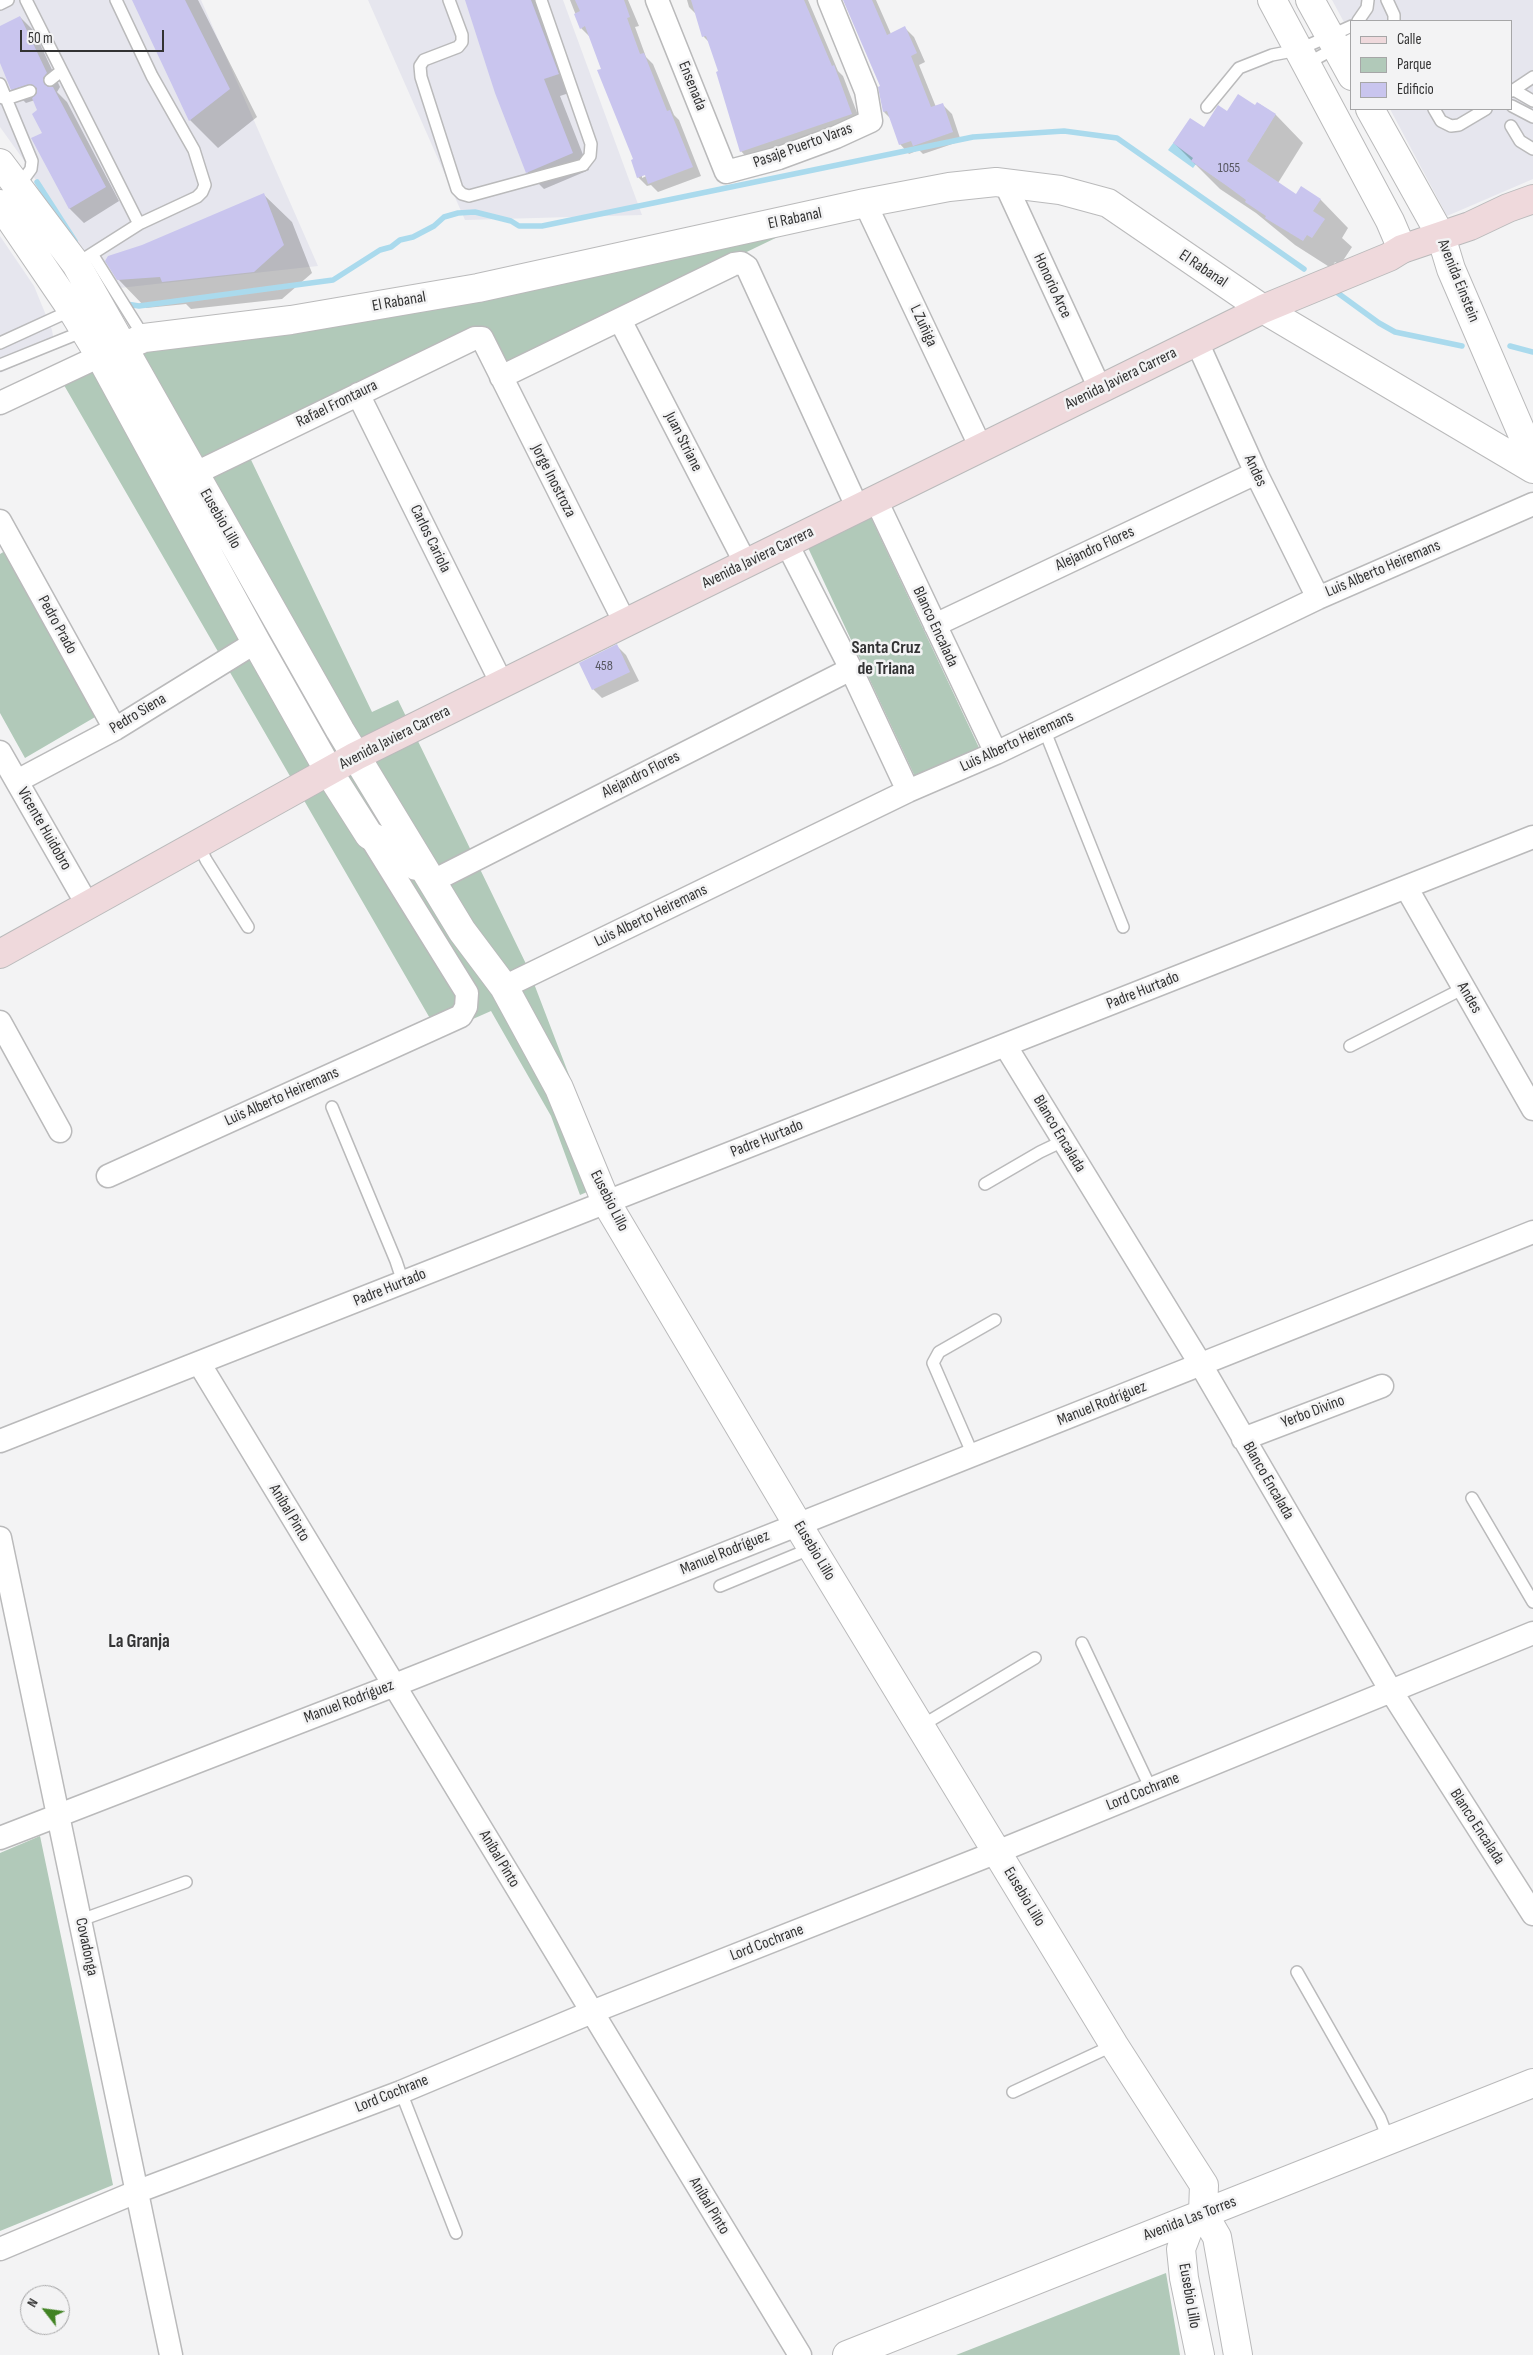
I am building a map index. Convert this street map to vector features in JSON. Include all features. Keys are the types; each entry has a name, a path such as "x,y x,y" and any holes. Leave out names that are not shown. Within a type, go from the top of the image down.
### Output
{"main road":[{"name":"Avenida Javiera Carrera","path":"0,954 356,756 625,623 1263,309 1402,250 1533,199"}],"street":[{"name":"Ensenada","path":"657,0 726,172"},
{"name":"Pasaje Puerto Varas","path":"726,172 779,158 836,137 871,121 866,91 829,0"},
{"path":"1272,0 1390,221 1402,250"},
{"path":"1310,0 1342,37 1350,68"},
{"name":"Avenida Einstein","path":"1371,110 1440,236 1451,269 1533,460"},
{"name":"Eusebio Lillo","path":"0,163 8,196 88,321 122,347 356,756 431,882 462,931 504,987 559,1088 606,1202 812,1548 1114,2044 1204,2185 1203,2213 1189,2228 1181,2249 1184,2278 1200,2355"},
{"name":"El Rabanal","path":"0,403 122,347 478,288 949,187 1005,183 1060,190 1108,203 1263,309 1533,469"},
{"name":"Honorio Arce","path":"1005,183 1100,390"},
{"name":"Eusebio Lillo","path":"8,196 84,259 88,321"},
{"name":"L Zuñiga","path":"865,204 981,448"},
{"name":"Blanco Encalada","path":"620,320 734,264 741,263 747,267 867,504 935,625 996,753"},
{"path":"501,377 620,320"},
{"name":"Juan Striane","path":"620,320 746,564"},
{"name":"Rafael Frontaura","path":"194,474 475,338 482,338"},
{"name":"Jorge Inostroza","path":"482,338 625,623"},
{"name":"Andes","path":"1197,342 1256,473 1318,598"},
{"name":"Eusebio Lillo","path":"122,347 256,642 330,772 436,942"},
{"name":"Carlos Cariola","path":"358,394 502,684"},
{"name":"Alejandro Flores","path":"935,625 1256,473"},
{"name":"Luis Alberto Heiremans","path":"504,987 908,791 996,753 1318,598 1533,504"},
{"name":"Pedro Prado","path":"4,536 115,728"},
{"path":"787,544 851,669 908,791"},
{"name":"Pedro Siena","path":"17,781 115,728 256,642"},
{"name":"Alejandro Flores","path":"431,882 851,669"},
{"name":"Vicente Huidobro","path":"0,752 88,906"},
{"name":"Eusebio Lillo","path":"370,835 411,860 431,882"},
{"name":"Padre Hurtado","path":"0,1441 1533,837"},
{"name":"Andes","path":"1406,887 1533,1109"},
{"path":"436,942 462,931"},
{"name":"Luis Alberto Heiremans","path":"108,1176 461,1016 466,1007 467,993 436,942"},
{"path":"0,1022 60,1130"},
{"name":"Blanco Encalada","path":"1005,1045 1201,1365 1391,1691 1533,1914"},
{"name":"Manuel Rodríguez","path":"0,1838 393,1685 1533,1232"},
{"name":"Aníbal Pinto","path":"198,1363 800,2355"},
{"name":"Yerbo Divino","path":"1243,1439 1382,1386"},
{"name":"Covadonga","path":"0,1538 171,2355"},
{"name":"Lord Cochrane","path":"0,2248 136,2192 401,2092 592,2012 997,1852 1533,1634"},
{"name":"Avenida Las Torres","path":"848,2355 1533,2083"},
{"path":"1203,2213 1217,2237 1238,2355"}],"lane":[{"path":"0,4 8,0"},
{"path":"26,0 30,23 60,72 139,224"},
{"path":"116,0 163,98 194,150 205,185 197,197 139,224 84,259 122,347"},
{"path":"449,0 462,35 462,42 458,47 424,60 420,66 421,77 458,189 462,194 469,196 583,164 590,156 591,144 541,0"},
{"path":"1359,20 1367,8 1368,0"},
{"path":"1386,0 1394,15 1394,20"},
{"path":"1302,57 1342,37"},
{"path":"1207,107 1239,68 1272,55 1302,57 1342,37"},
{"path":"50,80 60,72"},
{"path":"1533,77 1513,90 1533,101"},
{"path":"0,84 3,98 32,161 31,169 8,196"},
{"path":"3,98 30,91"},
{"path":"1513,107 1533,117"},
{"path":"1435,110 1445,124 1459,125 1485,110"},
{"path":"1511,126 1520,141 1533,149"},
{"path":"0,343 88,321"},
{"path":"0,365 88,321"},
{"path":"1044,729 1123,928"},
{"path":"198,844 248,927"},
{"path":"1350,1046 1464,988"},
{"path":"332,1107 396,1260 403,1282"},
{"path":"985,1184 1063,1141"},
{"path":"973,1455 933,1363 939,1352 995,1320"},
{"path":"1472,1498 1533,1602"},
{"path":"720,1586 812,1548"},
{"path":"1082,1643 1151,1790"},
{"path":"921,1726 1035,1658"},
{"path":"81,1920 186,1882"},
{"path":"1297,1972 1380,2118 1388,2141"},
{"path":"1013,2092 1114,2044"},
{"path":"401,2092 456,2233"}],"shaded area":[{"path":"0,0 201,0 318,266 102,290 23,159 0,127"},
{"path":"368,0 563,0 642,215 465,220"},
{"path":"1332,0 1533,0 1533,179 1447,216 1391,110 1513,110 1513,20 1350,20 1350,33"},
{"path":"0,236 34,286 52,330 55,348 0,373"}],"green space":[{"path":"815,219 502,370 482,331 241,439 372,712 398,700 528,968 610,1182 580,1195 551,1116 491,1011 439,1034 57,373 134,333"},
{"path":"867,509 981,752 917,781 803,537"},
{"path":"10,548 102,713 25,758 0,713 0,554"},
{"path":"40,1836 113,2185 0,2231 0,1853"},
{"path":"1166,2273 1180,2355 956,2355"}],"water":[{"path":"1174,142 1199,160 1193,168 1168,150"}],"building":[{"path":"132,0 185,0 230,89 189,121"},
{"path":"465,0 531,0 559,74 544,79 573,153 526,173 495,93"},
{"path":"575,0 624,0 630,17 627,18 640,54 644,53 667,111 670,110 693,167 648,184 645,175 637,178 631,160 633,159 597,70 601,69 585,26 580,29 574,14 580,11"},
{"path":"691,0 804,0 832,66 834,65 852,114 740,152 716,72 718,71 706,36 702,37"},
{"path":"843,0 872,0 887,35 905,26 917,53 911,56 931,107 943,103 953,132 913,146 911,141 899,145 887,111 883,112 878,87 880,86"},
{"path":"20,16 47,73 43,78 44,84 48,87 53,87 106,187 69,209 31,138 42,133 32,114 37,110 32,98 37,93 37,88 31,84 11,90 0,63 0,26"},
{"path":"1238,94 1255,105 1257,102 1276,114 1247,161 1296,194 1301,186 1321,199 1313,211 1325,219 1312,238 1307,235 1303,241 1265,218 1266,216 1245,202 1246,200 1191,161 1193,158 1173,143 1190,118 1204,127 1218,105 1227,111"},
{"path":"264,193 284,245 254,272 162,282 160,277 117,280 105,261 108,256 142,245"},
{"path":"617,644 630,672 592,690 579,663"}],"waterway":[{"path":"98,275 112,297 120,303 139,306 333,280 380,250 391,247 400,240 413,237 434,226 444,217 458,213 475,212 511,221 519,226 542,226 973,137 1064,131 1117,138 1304,269"},
{"path":"37,182 75,241"},
{"path":"1335,291 1379,323 1395,332 1462,346"},
{"path":"1510,346 1533,352"}],"district":[{"name":"Santa Cruz de Triana","path":"886,658"},
{"name":"La Granja","path":"139,1642"}]}
